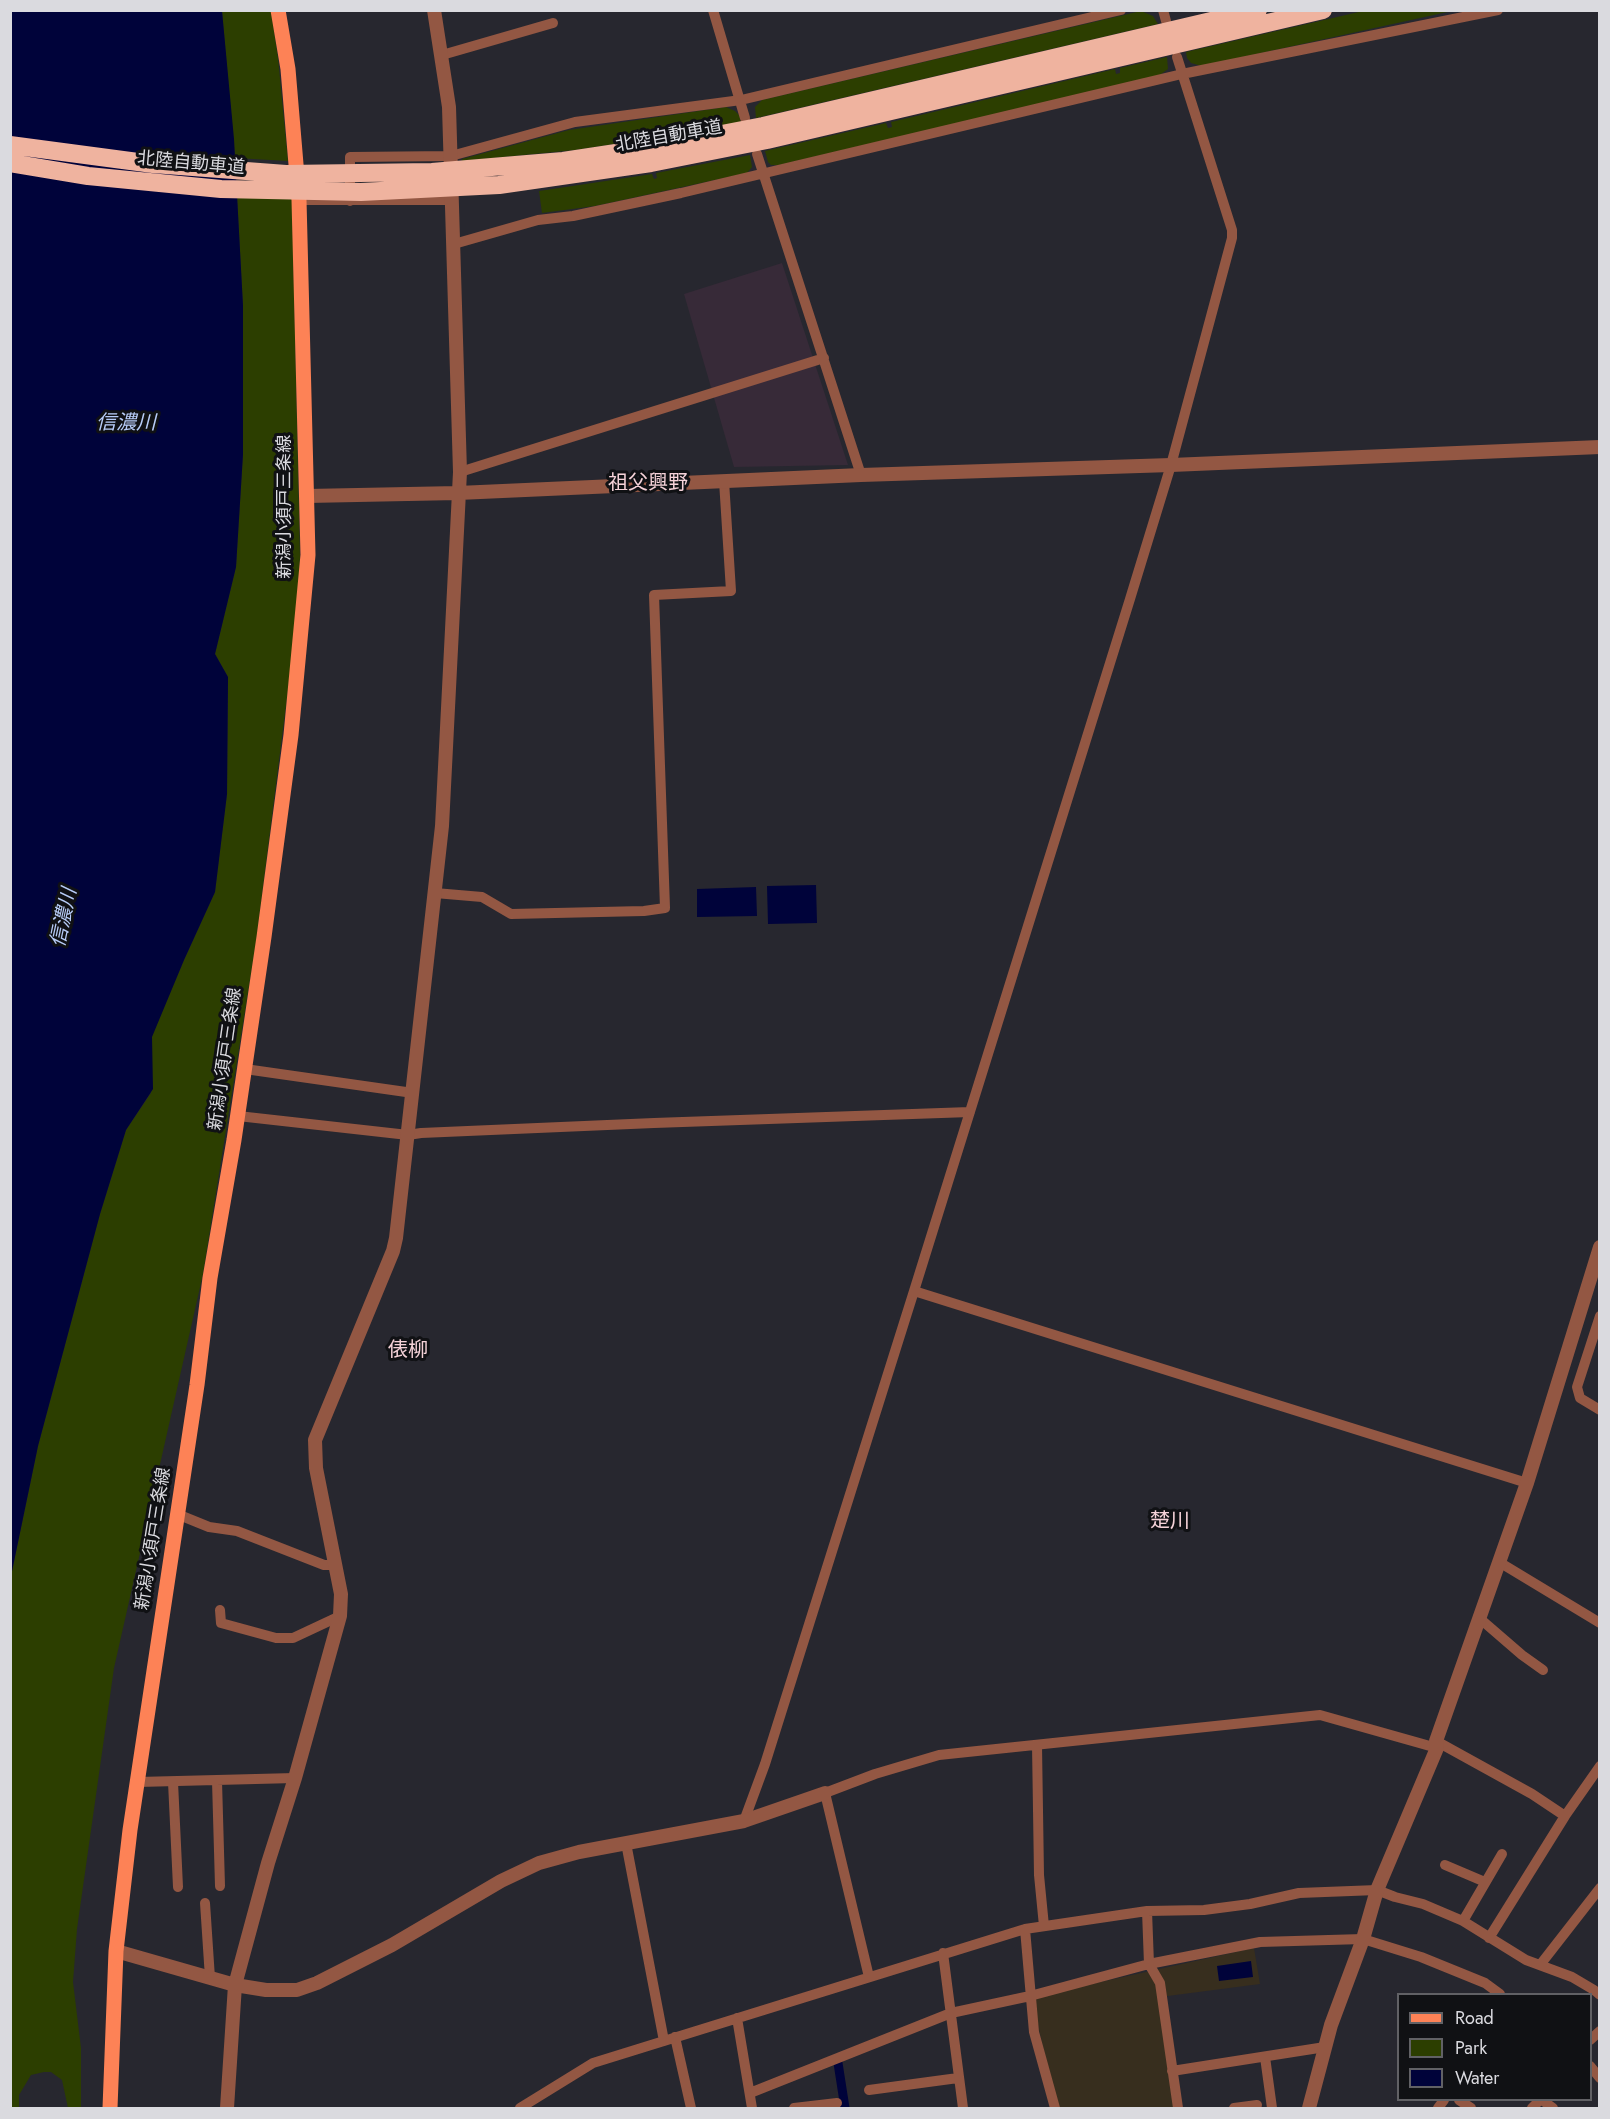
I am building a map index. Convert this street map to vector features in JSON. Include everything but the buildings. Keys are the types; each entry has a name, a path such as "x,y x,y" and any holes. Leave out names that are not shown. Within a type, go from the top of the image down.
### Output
{"highway":[{"name":"北陸自動車道","path":"10,163 88,176 153,183 286,191 432,190 499,185 648,148 763,126 1258,10"},
{"name":"北陸自動車道","path":"10,144 153,164 286,174 564,169 651,163 767,140 1323,10"}],"main road":[{"name":"新潟小須戸三条線","path":"110,2109 117,1951 130,1830 197,1385 210,1278 245,1069 291,735 308,555 299,200 288,69 278,10"}],"street":[{"path":"227,2109 235,1985 340,1616 342,1603 316,1468 315,1440 393,1251 396,1238 442,826 460,472 449,107 434,10"},
{"path":"713,10 746,118"},
{"path":"350,201 350,157 451,156 575,122 741,100 1121,10"},
{"path":"454,244 538,220 573,216 681,193 1182,74 1498,10"},
{"path":"442,55 553,23"},
{"path":"744,1821 765,1764 914,1291 1171,465 1232,238 1232,230 1177,57"},
{"path":"757,154 861,475"},
{"path":"299,200 453,200"},
{"path":"460,472 824,358"},
{"path":"307,496 458,493 1599,447"},
{"path":"435,893 482,897 511,914 644,911 665,908 654,595 730,591 724,481"},
{"path":"245,1069 413,1093"},
{"path":"238,1116 408,1135 631,1124 970,1112"},
{"path":"1309,2109 1331,2025 1363,1939 1377,1890 1436,1745 1478,1617 1527,1483 1599,1247"},
{"path":"914,1291 1527,1483"},
{"path":"1599,1316 1596,1341 1577,1387 1580,1398 1599,1410"},
{"path":"177,1514 209,1527 237,1531 324,1565 336,1565"},
{"path":"1499,1562 1599,1623"},
{"path":"220,1610 221,1623 276,1638 293,1638 340,1616"},
{"path":"1478,1617 1522,1655 1544,1670"},
{"path":"117,1951 235,1985 266,1990 297,1990 317,1983 392,1945 501,1881 561,1855 744,1821 875,1774 939,1755 1320,1715 1436,1745 1532,1794 1565,1816"},
{"path":"1037,1745 1039,1875 1044,1926"},
{"path":"1489,1938 1599,1766"},
{"path":"138,1782 295,1778"},
{"path":"217,1781 220,1886"},
{"path":"173,1782 178,1887"},
{"path":"825,1793 869,1977"},
{"path":"626,1843 669,2039 691,2109"},
{"path":"1463,1922 1502,1854"},
{"path":"1445,1865 1485,1882"},
{"path":"1540,1965 1599,1888"},
{"path":"520,2109 593,2063 1025,1929 1147,1911 1204,1910 1250,1904 1299,1893 1377,1890 1423,1904 1463,1922 1526,1960 1598,1989"},
{"path":"205,1903 210,1978"},
{"path":"1147,1911 1149,1964 1160,1983 1178,2109"},
{"path":"1025,1929 1034,2032 1055,2109"},
{"path":"750,2093 951,2013 1030,1996 1149,1964 1260,1942 1363,1939 1421,1957 1485,1983 1498,1993"},
{"path":"943,1953 963,2109"},
{"path":"737,2018 752,2109"},
{"path":"1172,2071 1325,2047"},
{"path":"1265,2057 1272,2109"},
{"path":"869,2090 958,2078"},
{"path":"794,2109 837,2103"},
{"path":"1234,2109 1257,2105"}],"shaded area":[{"path":"782,263 848,465 734,467 684,294"},
{"path":"1254,1948 1260,1984 1160,1997 1174,2108 1058,2108 1033,1997"}],"green space":[{"path":"222,11 271,11 288,161 235,158"},
{"path":"1141,11 1153,16 1158,24 756,118 755,107 762,100"},
{"path":"1363,11 1452,11 1202,66 1191,63 1187,58 1186,52"},
{"path":"1167,57 1168,69 1157,77 779,165 771,165 768,162 765,151 886,123 888,128 892,127 891,122 1115,69 1116,74 1120,73 1120,68"},
{"path":"726,107 739,115 741,122 575,150 462,161 462,159 569,130"},
{"path":"750,155 752,167 747,173 595,206 542,213 539,191 652,174 654,179 657,178 656,173"},
{"path":"237,197 292,199 300,558 295,634 256,942 203,1274 114,1668 77,1929 73,1982 81,2048 81,2108 68,2108 62,2080 51,2072 44,2072 31,2075 19,2095 19,2108 11,2108 11,1576 38,1446 100,1214 126,1130 151,1093 151,1037 215,892 227,794 228,677 215,654 236,567 243,454 243,306"}],"water":[{"name":"信濃川","path":"11,11 222,11 234,139 243,306 243,454 236,567 215,654 228,677 227,794 215,892 152,1037 153,1089 126,1130 100,1214 38,1446 11,1576"},
{"path":"816,885 817,923 768,924 767,886"},
{"path":"756,887 757,916 697,917 697,889"},
{"path":"1251,1961 1253,1977 1219,1981 1217,1966"}],"waterway":[{"path":"838,2063 845,2108"}],"district":[{"name":"祖父興野","path":"648,484"},
{"name":"俵柳","path":"408,1351"},
{"name":"楚川","path":"1170,1522"}]}
